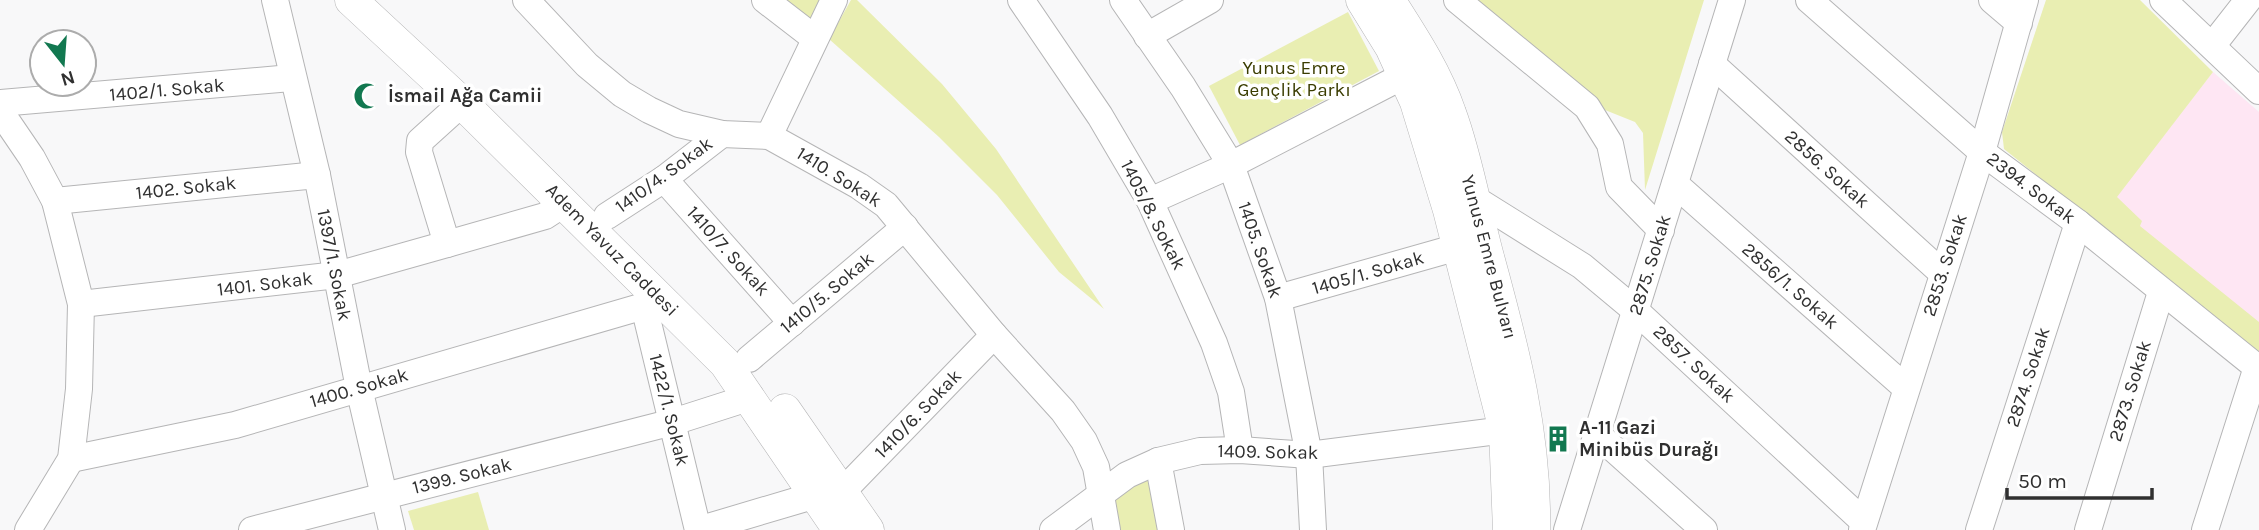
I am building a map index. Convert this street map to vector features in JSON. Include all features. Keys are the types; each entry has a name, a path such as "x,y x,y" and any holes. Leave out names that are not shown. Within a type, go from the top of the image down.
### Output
{"main road":[{"name":"Adem Yavuz Caddesi","path":"351,0 565,203 650,299 725,363 829,493 869,530"},
{"name":"Adem Yavuz Caddesi","path":"384,0 607,216 749,359 829,493 839,530"},
{"name":"Yunus Emre Bulvarı","path":"1362,0 1405,75 1427,130 1504,430 1509,530"},
{"name":"Yunus Emre Bulvarı","path":"1389,0 1436,79 1451,114 1475,200 1522,388 1531,449 1534,530"}],"street":[{"name":"1397/1. Sokak","path":"275,0 291,78 317,175 359,388 392,530"},
{"name":"1410. Sokak","path":"527,0 587,65 622,94 680,124 722,134 769,136 859,186 886,205 994,335 1063,411 1084,441 1096,467 1107,530"},
{"path":"765,0 813,37"},
{"path":"769,136 813,37 834,0"},
{"name":"1405/8. Sokak","path":"1021,0 1064,60 1150,201 1214,343 1231,392 1241,450"},
{"name":"1405. Sokak","path":"1123,0 1183,87 1231,165 1278,298 1309,455 1313,530"},
{"path":"1146,36 1210,0"},
{"path":"1457,0 1587,107 1610,145 1619,187 1661,230"},
{"name":"2875. Sokak","path":"1567,530 1732,0"},
{"name":"2394. Sokak","path":"1809,0 1982,152 2078,223 2258,368"},
{"path":"1992,0 2022,12"},
{"path":"2162,0 2259,90"},
{"path":"2212,46 2248,0"},
{"name":"2853. Sokak","path":"1863,526 1982,152 2022,12"},
{"name":"2856. Sokak","path":"1712,64 1942,273"},
{"path":"1150,201 1231,165 1405,75"},
{"name":"1402/1. Sokak","path":"0,103 291,78"},
{"path":"447,244 419,152 420,141 462,103"},
{"path":"0,111 32,158 55,201 81,304 79,388 71,459 28,530"},
{"name":"1410/4. Sokak","path":"607,216 664,178 722,134"},
{"name":"1402. Sokak","path":"55,201 317,175"},
{"name":"1410/7. Sokak","path":"664,178 792,323"},
{"name":"2856/1. Sokak","path":"1675,184 1906,388"},
{"name":"2857. Sokak","path":"1475,200 1582,266 1636,310 1863,526"},
{"name":"1401. Sokak","path":"81,304 337,275 545,216 565,203"},
{"name":"2874. Sokak","path":"1979,530 2078,223"},
{"name":"1410/5. Sokak","path":"749,359 905,227"},
{"name":"1405/1. Sokak","path":"1278,298 1458,247"},
{"name":"2873. Sokak","path":"2088,530 2161,292"},
{"name":"1400. Sokak","path":"71,459 235,425 650,299"},
{"name":"1422/1. Sokak","path":"650,299 673,422 698,530"},
{"name":"1410/6. Sokak","path":"829,493 994,335"},
{"path":"2205,530 2258,368"},
{"name":"1399. Sokak","path":"252,530 673,422 751,397"},
{"name":"1409. Sokak","path":"1053,530 1101,497 1127,475 1157,461 1199,451 1241,450 1309,455 1504,430"},
{"path":"1597,434 1704,530"},
{"path":"1157,461 1171,530"},
{"path":"698,530 829,493"}],"shaded area":[{"path":"2213,72 2259,112 2259,354 2095,224"}],"green space":[{"path":"779,0 821,0 809,24"},
{"path":"851,0 857,0 942,84 996,149 1104,309 1059,272 997,195 939,137 829,39"},
{"path":"1475,0 1704,0 1645,190 1643,133 1635,122 1605,110"},
{"path":"2046,0 2140,0 2213,72 2117,197 2142,221 2140,226 2259,322 2259,354 2004,149 2002,132"},
{"name":"Yunus Emre Gençlik Parkı","path":"1348,12 1379,71 1240,145 1209,86"},
{"path":"1153,478 1162,530 1119,530 1113,493"},
{"path":"478,492 489,530 414,530 408,511"}],"place":[{"name":"İsmail Ağa Camii","path":"367,96"},
{"name":"A-11 Gazi Minibüs Durağı","path":"1558,439"}]}
